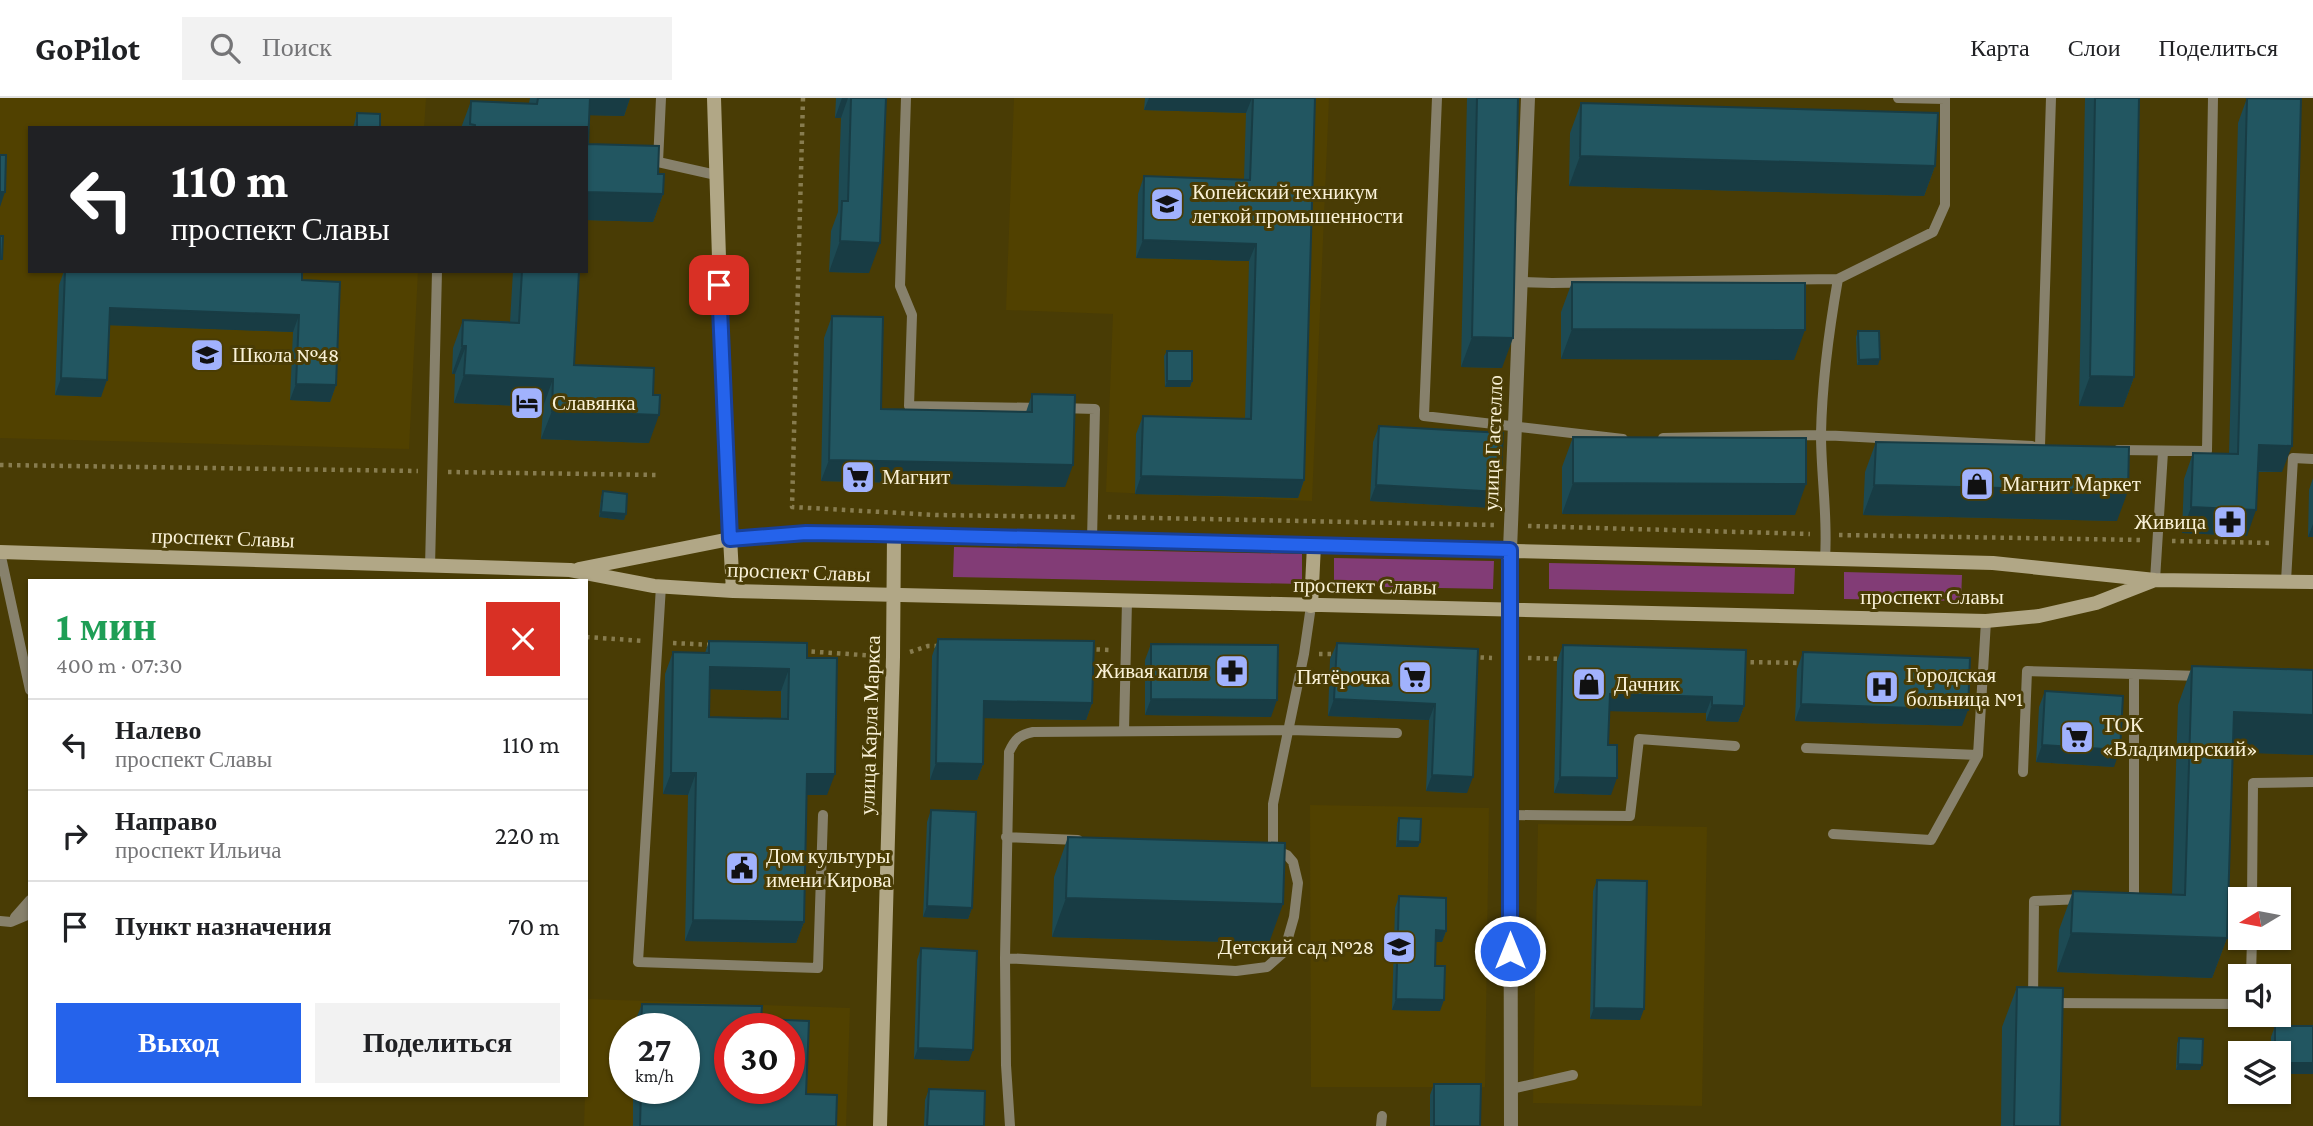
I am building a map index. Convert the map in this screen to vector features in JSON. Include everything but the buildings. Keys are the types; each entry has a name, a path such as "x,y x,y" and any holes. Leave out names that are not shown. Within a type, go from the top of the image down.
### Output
{"main road":[{"path":"714,98 725,450 733,591"},
{"name":"проспект Славы","path":"0,552 430,567 486,575 570,570 730,539 806,533 894,534 1993,563 2155,580 2313,582"},
{"name":"улица Карла Маркса","path":"880,1126 894,534"},
{"path":"1311,606 1314,545"},
{"name":"улица Гастелло","path":"1510,550 1510,610"},
{"name":"проспект Славы","path":"570,570 661,586 733,591 1986,621 2039,616 2096,603 2155,580"}],"street":[{"name":"улица Гастелло","path":"1510,550 1528,98"},
{"name":"улица Гастелло","path":"1510,610 1511,1126"}],"lane":[{"path":"661,98 658,162 716,175"},
{"path":"906,98 900,286 912,315 909,406 1094,409 1092,540"},
{"path":"1437,98 1424,416 1635,439"},
{"path":"1520,282 1838,279 1933,232 1945,205 1945,98 1898,98"},
{"path":"2040,446 2051,98"},
{"path":"2108,449 2207,451 2213,98"},
{"path":"430,567 437,273"},
{"path":"1825,558 1827,534 1821,435 1828,340 1838,279"},
{"path":"1648,438 1821,435 2053,447"},
{"path":"2155,580 2163,452"},
{"path":"2286,581 2293,458 2313,459"},
{"path":"0,552 28,681"},
{"path":"661,586 638,962 818,968 823,815"},
{"path":"1124,731 1127,601"},
{"path":"1273,849 1273,804 1304,654 1311,606"},
{"path":"1833,834 1931,840 1978,755 1986,621"},
{"path":"2023,772 2027,671 2217,676"},
{"path":"2109,898 2134,897 2134,674"},
{"path":"1010,1126 1006,1065 1006,837 1009,751 1020,735 1033,732 1289,730 1397,733"},
{"path":"1510,815 1630,816 1639,739 1735,746"},
{"path":"1806,748 1978,755"},
{"path":"2252,887 2253,783 2313,782"},
{"path":"1006,837 1086,841"},
{"path":"1005,958 1236,971 1266,967 1284,952 1294,916 1298,883 1293,862 1287,855 1273,849 1260,848"},
{"path":"2097,898 2034,901 2033,1002 2228,1004"},
{"path":"5,922 28,902"},
{"path":"5,922 28,915"},
{"path":"1511,1088 1573,1075"}],"path":[{"path":"803,98 792,507 936,514 2287,544"},
{"path":"0,465 660,475"},
{"path":"588,637 727,646"},
{"path":"796,651 893,657 928,646 944,646"},
{"path":"1084,649 1126,650"},
{"path":"1304,654 1345,654"},
{"path":"1469,657 1566,659"},
{"path":"1733,662 1816,664"}],"shaded area":[{"name":"Школа №48","path":"0,98 426,98 424,126 28,126 28,273 418,273 409,449 0,438"},
{"name":"Копейский техникум легкой промышенности","path":"1014,98 1329,98 1312,501 1106,492 1113,314 1006,310"},
{"path":"954,547 1302,554 1302,584 953,577"},
{"path":"1334,558 1494,561 1493,589 1334,586"},
{"path":"1549,563 1795,568 1794,594 1549,589"},
{"path":"1844,572 1962,575 1961,601 1844,599"},
{"name":"Детский сад №28","path":"1310,805 1489,808 1485,1087 1311,1087"},
{"path":"1538,824 1707,827 1702,1106 1533,1103"},
{"path":"588,999 850,1008 846,1126 584,1126 585,1097 588,1097"}],"place":[{"name":"Копейский техникум легкой промышенности","path":"1167,204"},
{"name":"Школа №48","path":"207,355"},
{"name":"Славянка","path":"527,403"},
{"name":"Магнит","path":"858,477"},
{"name":"Магнит Маркет","path":"1977,484"},
{"name":"Живица","path":"2230,522"},
{"name":"Живая капля","path":"1232,671"},
{"name":"Пятёрочка","path":"1415,677"},
{"name":"Дачник","path":"1589,684"},
{"name":"Городская больница №1","path":"1882,687"},
{"name":"ТОК «Владимирский»","path":"2077,737"},
{"name":"Дом культуры имени Кирова","path":"742,868"},
{"name":"Детский сад №28","path":"1399,947"}],"route":[{"path":"719,285 730,539 806,533 1510,550 1510,951"}]}
